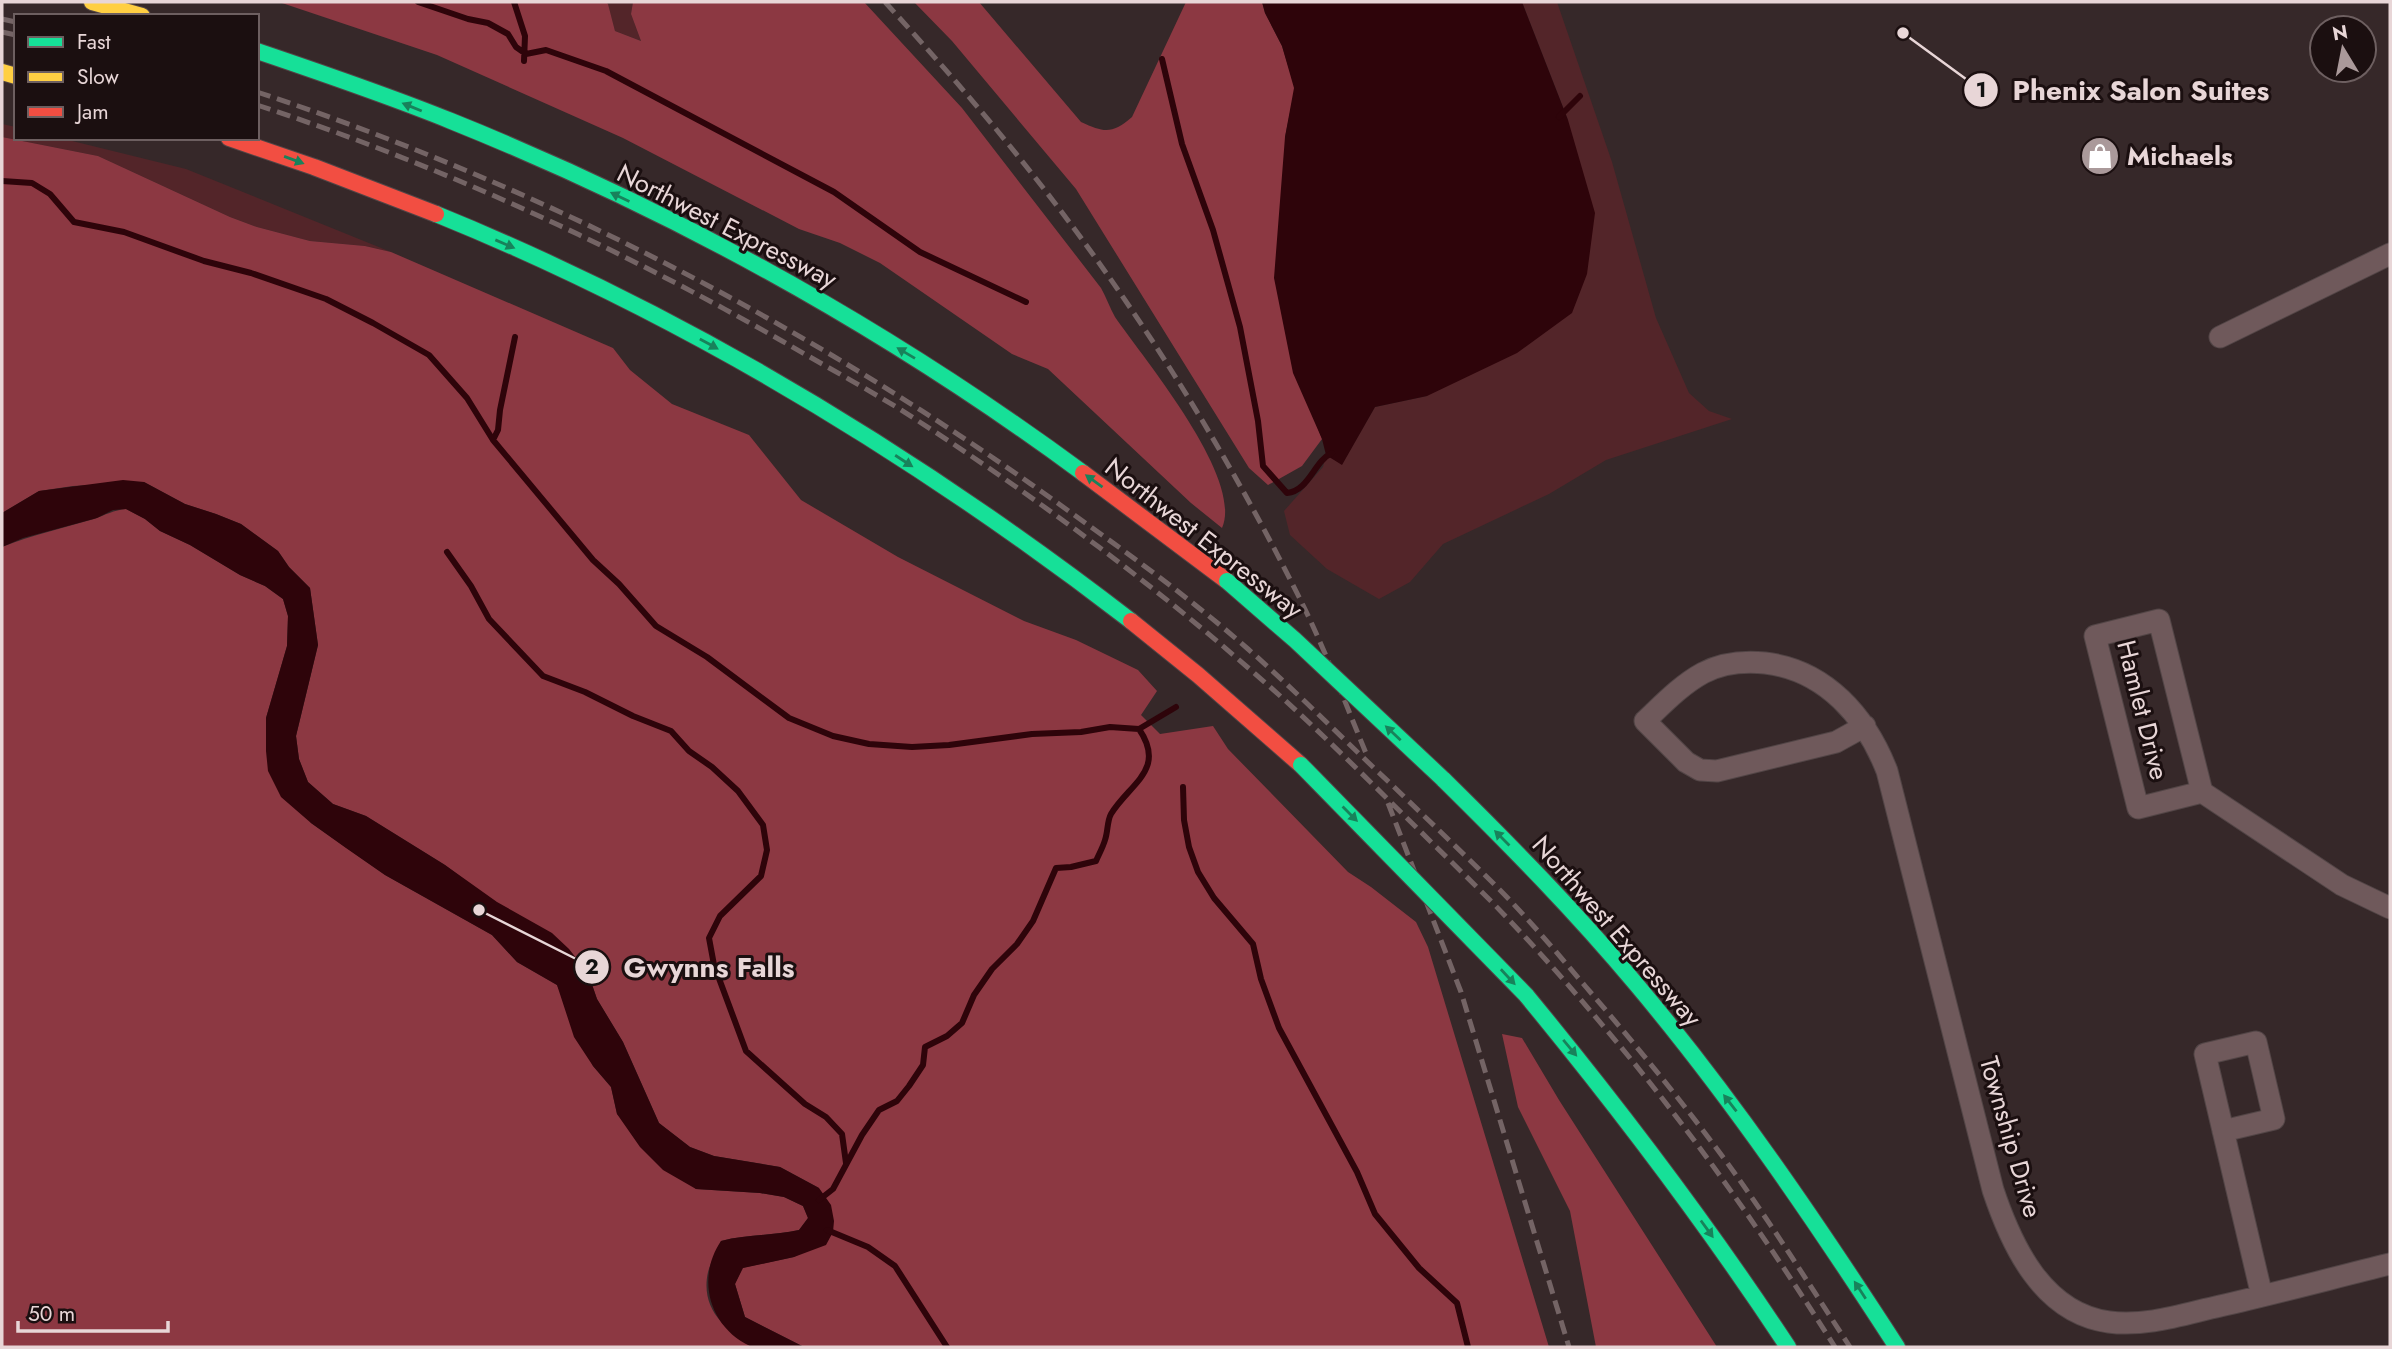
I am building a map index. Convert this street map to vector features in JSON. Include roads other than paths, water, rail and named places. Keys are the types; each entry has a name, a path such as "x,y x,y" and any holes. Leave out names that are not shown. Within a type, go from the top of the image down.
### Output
{"highway":[{"path":"92,2 135,14"},
{"name":"Northwest Expressway","path":"259,52 310,68 499,142 604,189 727,251 831,308 1008,419 1227,581 1295,640 1443,779 1525,861 1662,1016 1825,1235 1897,1347"},
{"path":"235,140 370,188 565,269 790,388 956,494 1165,648 1301,765 1526,996 1593,1076 1669,1176 1750,1288 1788,1347"}],"street":[{"path":"2220,337 2390,254"},
{"name":"Hamlet Drive","path":"2202,792 2138,808 2095,636 2159,620 2202,792 2342,885 2390,908"},
{"name":"Township Drive","path":"1865,726 1836,742 1717,771 1700,770 1686,762 1645,721 1681,688 1704,672 1726,664 1750,662 1778,664 1829,687 1865,726 1878,746 1888,771 2004,1225 2029,1268 2050,1294 2089,1317 2109,1322 2155,1321 2390,1264"},
{"path":"2223,1131 2262,1296"}],"waterway":[{"path":"418,2 488,23 508,34 516,47 526,54 546,50 606,71 834,192 920,252 1026,302"},
{"path":"514,2 525,36 524,61"},
{"path":"1162,59 1182,144 1213,230 1240,327 1258,421 1263,466 1287,493 1301,487 1320,462 1332,453"},
{"path":"1559,117 1580,96"},
{"path":"2,181 32,183 50,194 74,222 124,232 204,261 251,273 326,299 429,355 467,398 493,440 593,560 619,584 656,626 707,657 789,718 833,736 869,744 912,747 1110,727 1139,729 1147,743 1147,766 1111,814 1105,840 1096,861 1056,868 1033,921 1017,944 992,969 974,995 962,1023 947,1036 925,1047 923,1065 909,1086 897,1101 879,1110 862,1135 833,1189 819,1200"},
{"path":"493,440 498,430 515,337"},
{"path":"447,552 471,586 489,619 543,676 671,731 689,751 712,767 738,791 763,825 767,850 761,876 720,916 709,938 714,965 746,1051 805,1104 826,1117 842,1134 846,1163"},
{"path":"1139,729 1176,707"},
{"path":"1183,787 1184,820 1189,847 1198,872 1214,898 1253,944 1261,979 1279,1028 1357,1172 1375,1214 1419,1268 1457,1303 1468,1347"},
{"path":"827,1230 868,1247 895,1266 947,1347"}],"railway":[{"path":"885,2 997,131 1071,224 1177,379 1241,487 1299,597 1368,758"},
{"path":"2,19 14,22"},
{"path":"2,32 14,35"},
{"path":"259,93 364,130 469,172 572,218 773,321 966,440 1179,592 1285,682 1531,923 1634,1044 1711,1141 1765,1217 1850,1347"},
{"path":"259,106 325,128 460,181 591,240 719,306 898,408 1036,501 1125,567 1211,636 1316,729 1525,937 1607,1030 1705,1156 1785,1269 1835,1347"},
{"path":"1388,803 1461,992 1569,1347"}],"place":[{"name":"Phenix Salon Suites","path":"1903,33"},
{"name":"Michaels","path":"2100,156"},
{"name":"Gwynns Falls","path":"479,910"}]}
